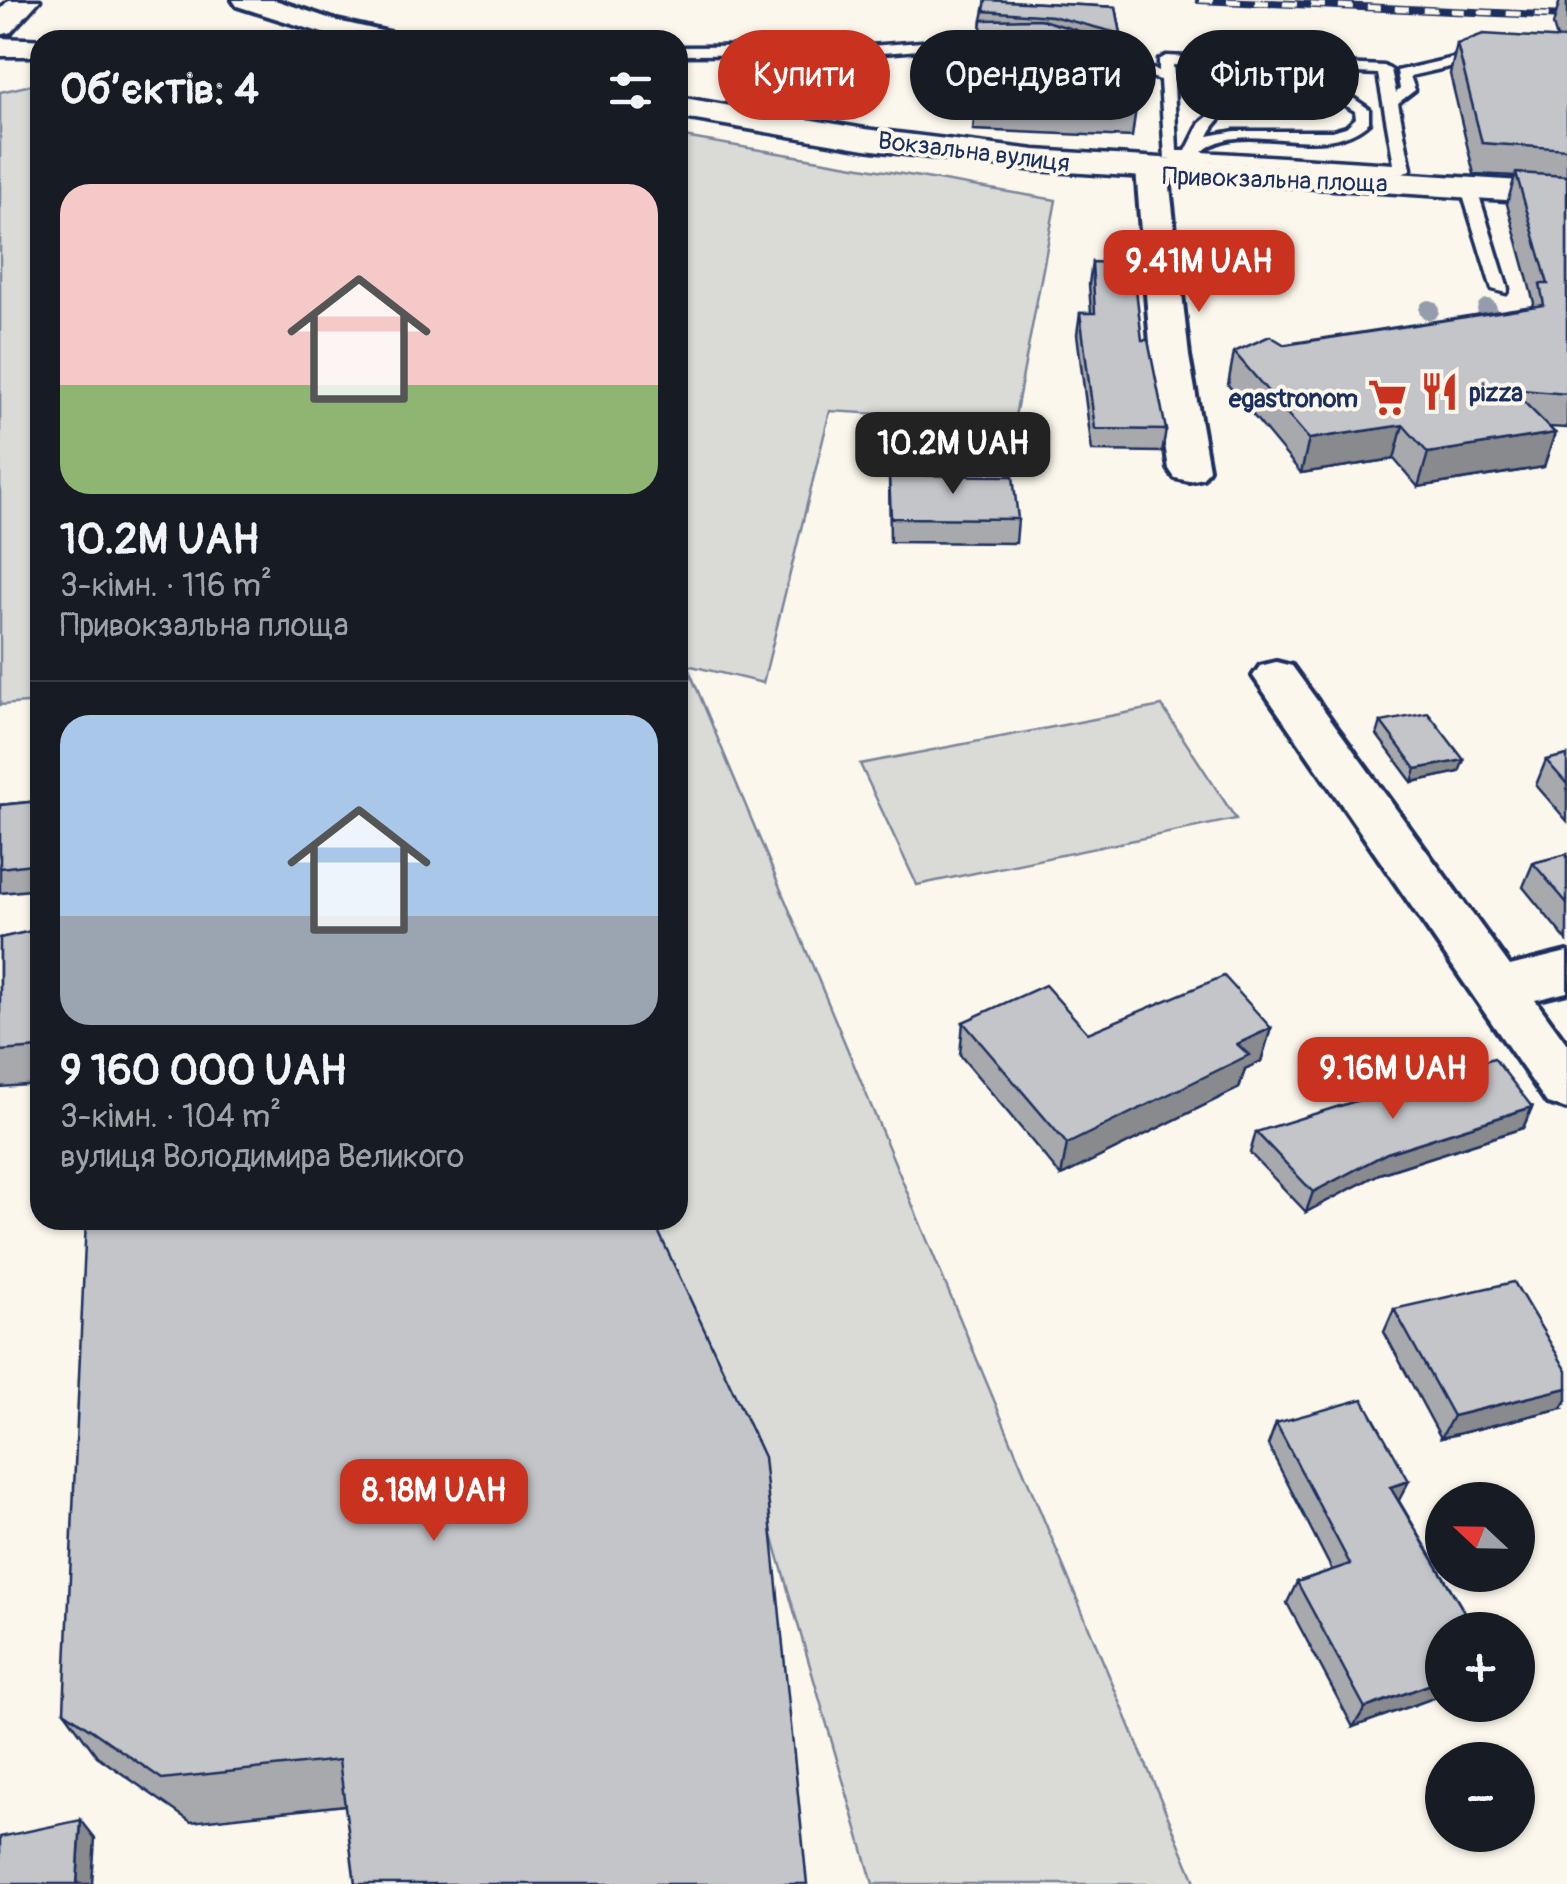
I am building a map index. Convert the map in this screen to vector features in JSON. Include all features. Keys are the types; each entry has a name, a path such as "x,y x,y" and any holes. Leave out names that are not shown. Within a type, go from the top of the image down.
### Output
{"main road":[{"path":"0,26 25,0"},
{"path":"0,47 30,47"},
{"name":"Вокзальна вулиця","path":"688,109 884,141 1035,160 1152,169"},
{"name":"Привокзальна площа","path":"1152,169 1194,158 1469,188 1567,194"}],"street":[{"path":"248,0 339,30"},
{"name":"Привокзальна площа","path":"1152,169 1170,356 1189,469"},
{"path":"1276,676 1567,1087"},
{"path":"1496,989 1567,972"}],"lane":[{"path":"688,51 910,46"},
{"path":"1194,158 1203,141 1224,136 1339,135 1358,129 1364,119 1408,90 1402,74 1455,65 1471,56 1498,54"},
{"path":"1166,60 1384,70 1404,169 1170,154 1164,76 1166,60"},
{"path":"1156,74 1176,80"},
{"path":"1359,95 1391,98"},
{"path":"1359,107 1364,119"},
{"path":"1194,158 1208,120"},
{"path":"1469,188 1500,290"}],"shaded area":[{"path":"30,85 30,703 0,705 0,92"},
{"path":"688,138 1056,200 1014,422 830,411 763,683 688,665"},
{"path":"688,667 1196,1884 873,1884 729,1386 641,1230 688,1230"},
{"path":"1162,706 1236,819 917,885 860,764"}],"building":[{"path":"986,0 1116,7 1120,30 1052,16 984,11"},
{"path":"1039,19 1075,30 981,30 982,20"},
{"path":"1483,34 1567,39 1567,149 1482,143 1457,44"},
{"path":"1516,173 1567,176 1567,394 1511,389 1555,433 1428,453 1403,425 1309,439 1234,352 1270,336 1285,345 1544,305 1540,284 1548,284"},
{"path":"1092,262 1133,264 1142,340 1148,340 1166,430 1095,429 1080,313 1095,313"},
{"path":"889,475 1013,476 1018,519 891,518"},
{"path":"1428,713 1464,760 1416,769 1381,722"},
{"path":"1567,755 1567,784 1546,760"},
{"path":"30,802 30,864 0,868 0,805"},
{"path":"1567,854 1567,903 1533,863"},
{"path":"30,931 30,1049 0,1051 0,938"},
{"path":"1224,976 1271,1028 1237,1044 1249,1055 1067,1144 963,1022 1045,985 1088,1033"},
{"path":"1494,1058 1532,1107 1387,1153 1313,1192 1256,1132"},
{"path":"86,1230 658,1230 764,1457 807,1884 355,1884 339,1760 162,1779 64,1711"},
{"path":"1514,1282 1567,1371 1567,1388 1453,1416 1394,1309"},
{"path":"1363,1399 1409,1481 1390,1487 1425,1546 1425,1592 1452,1592 1464,1612 1425,1612 1425,1686 1365,1708 1297,1582 1350,1564 1276,1423"},
{"path":"81,1820 77,1884 0,1884 0,1837"}],"railway":[{"path":"1199,0 1567,16"}],"place":[{"name":"pizza","path":"1439,392"},
{"name":"egastronom","path":"1388,398"}]}
